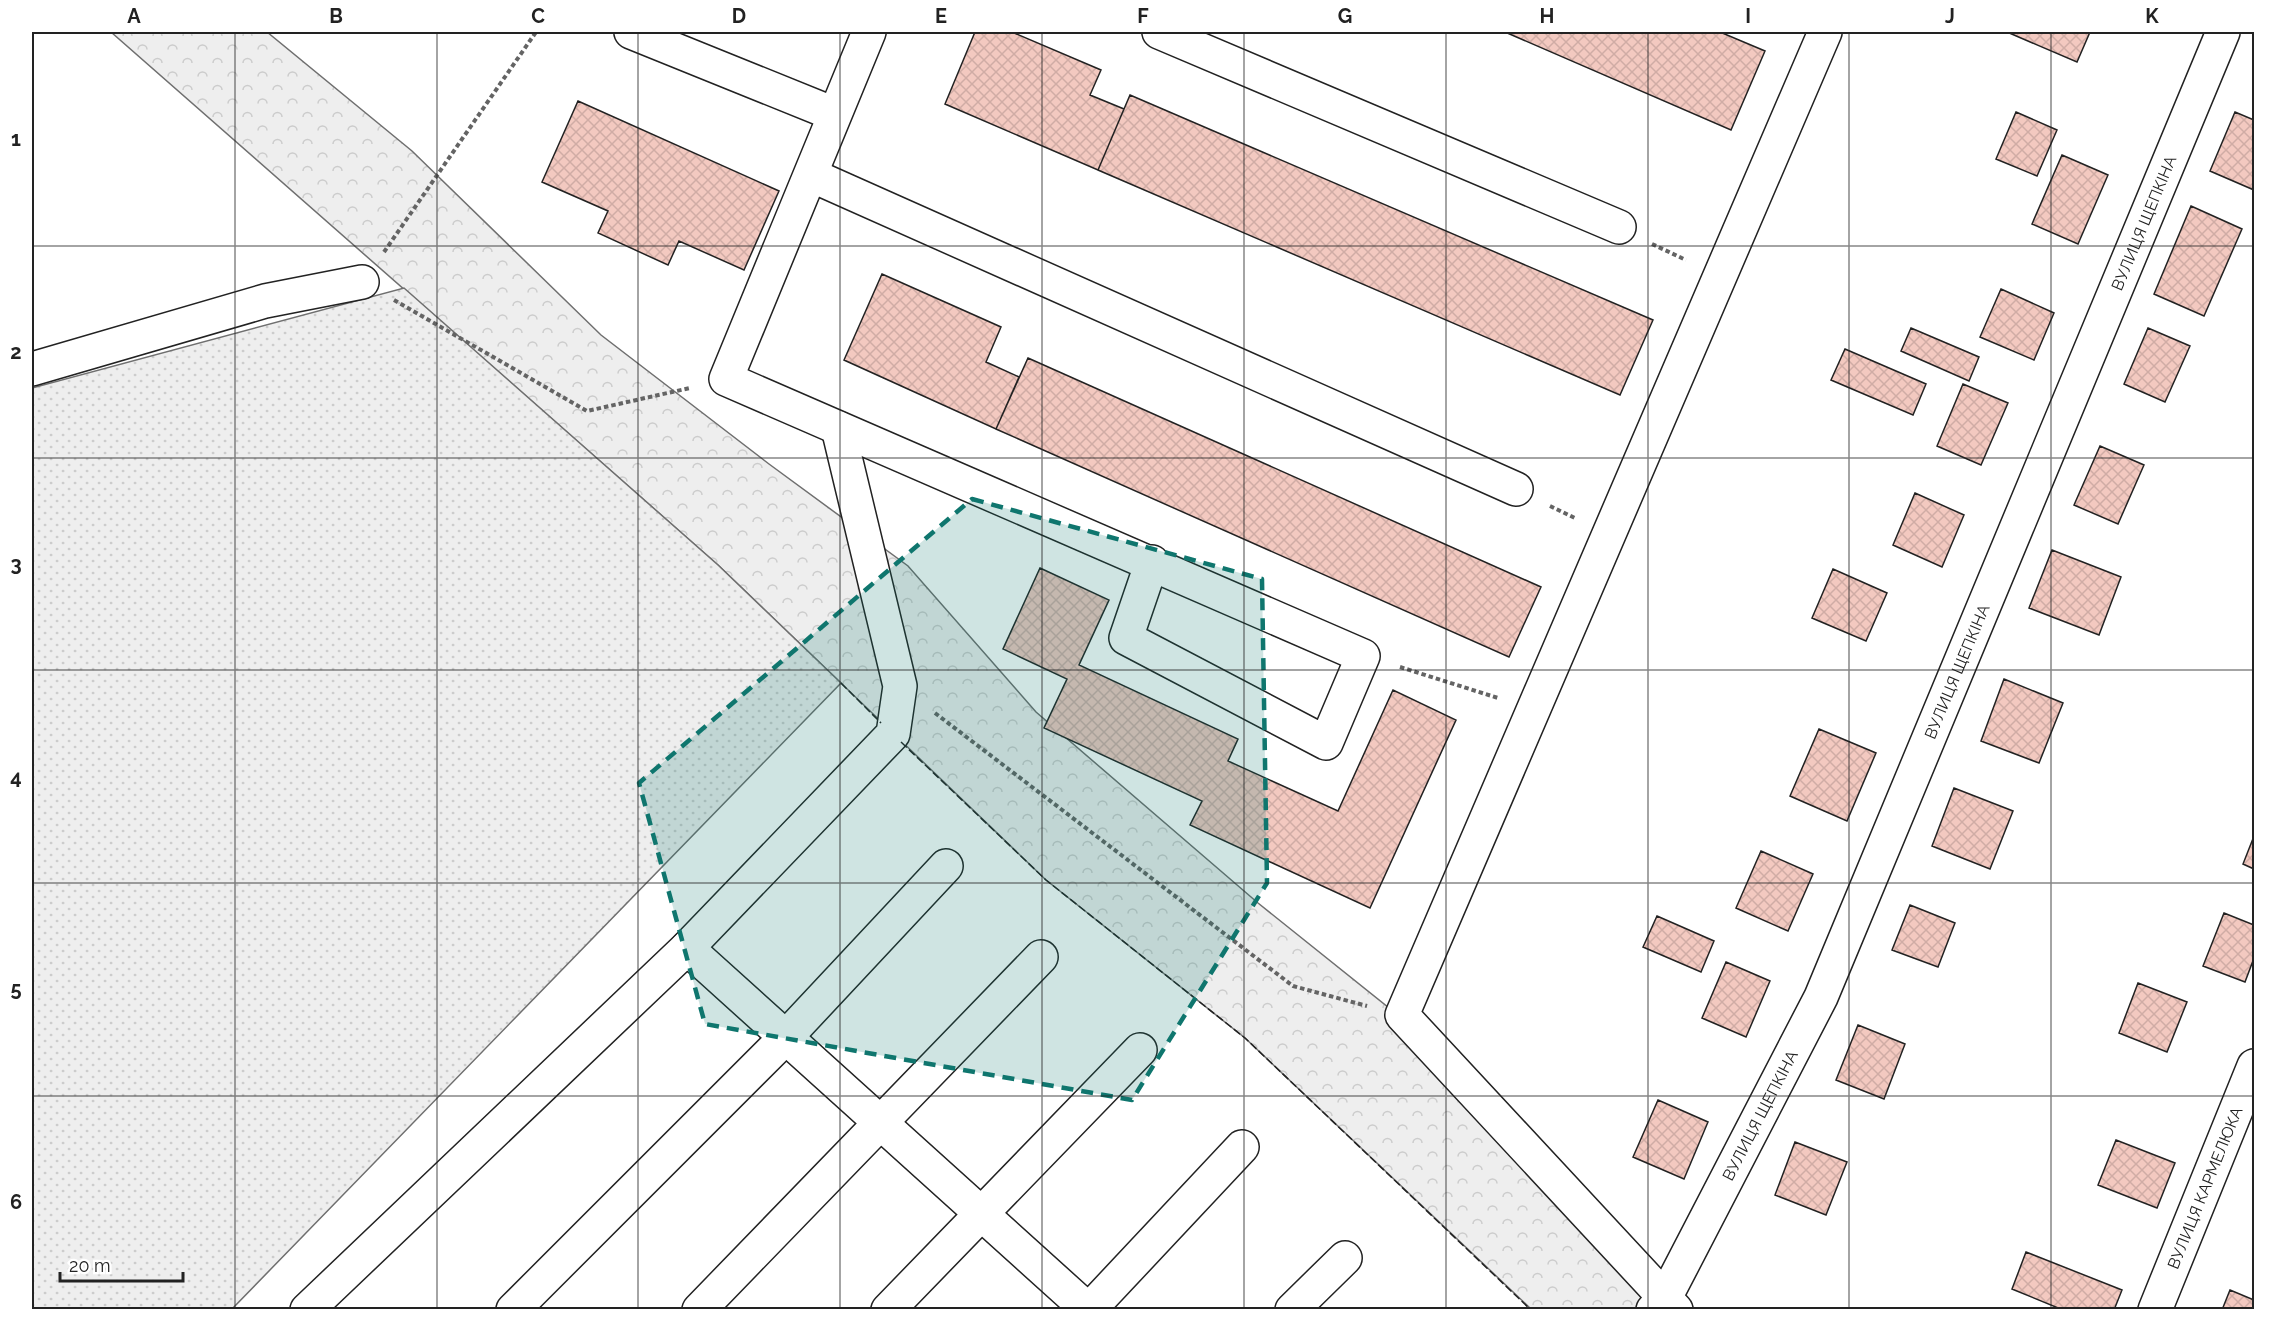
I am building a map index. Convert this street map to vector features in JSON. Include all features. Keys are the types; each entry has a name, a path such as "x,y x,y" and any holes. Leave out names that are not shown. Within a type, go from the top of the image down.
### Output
{"street":[{"path":"631,32 834,114"},
{"path":"869,32 726,379 1152,562 1364,656 1326,743 1126,638 1152,562"},
{"path":"1159,32 1619,227"},
{"path":"1665,1306 1402,1015 1825,32"},
{"name":"ВУЛИЦЯ ЩЕПКІНА","path":"1665,1306 1821,997 2223,32"},
{"path":"811,174 1516,489"},
{"path":"32,369 265,301 362,282"},
{"path":"307,1310 687,948 893,734 900,686 838,428"},
{"path":"513,1310 786,1037 946,866"},
{"path":"687,948 1088,1310 1242,1147"},
{"path":"699,1310 1041,957"},
{"path":"888,1310 1140,1050"},
{"name":"ВУЛИЦЯ КАРМЕЛЮКА","path":"2155,1310 2254,1066"},
{"path":"1292,1310 1345,1258"}],"path":[{"path":"536,32 362,282 587,411 726,379"},
{"path":"1619,227 1663,250 1719,274"},
{"path":"1516,489 1608,535"},
{"path":"1364,656 1534,709"},
{"path":"900,686 1058,809 1293,986 1402,1015"}],"highlighted area":[{"path":"972,499 1262,579 1267,883 1132,1100 705,1024 639,783"}],"green space":[{"path":"111,32 267,32 412,151 601,335 769,464 908,566 1036,712 1258,903 1464,1068 1681,1309 1531,1309 1245,1038 1046,880 718,565"},
{"path":"404,288 718,565 841,683 232,1309 32,1309 32,388"}],"building":[{"path":"975,32 1012,32 1101,70 1090,95 1124,109 1098,170 945,104"},
{"path":"1505,32 1720,32 1765,51 1731,130"},
{"path":"2007,32 2090,32 2077,62"},
{"path":"1130,95 1653,320 1620,395 1098,170"},
{"path":"578,101 779,191 744,270 679,241 668,265 598,233 608,211 542,182"},
{"path":"2016,112 2057,130 2037,176 1996,159"},
{"path":"2235,112 2254,120 2254,190 2210,171"},
{"path":"2062,155 2108,175 2078,244 2032,224"},
{"path":"2191,206 2242,229 2204,316 2154,294"},
{"path":"882,274 1001,327 986,362 1019,377 996,429 844,360"},
{"path":"2001,289 2054,313 2034,360 1980,337"},
{"path":"1911,328 1979,357 1969,381 1901,351"},
{"path":"2148,328 2190,346 2165,402 2124,384"},
{"path":"1845,349 1926,384 1913,415 1831,380"},
{"path":"1028,358 1541,587 1509,657 996,429"},
{"path":"1963,384 2008,403 1981,465 1937,446"},
{"path":"2100,446 2144,465 2118,524 2074,505"},
{"path":"1915,493 1964,515 1942,567 1893,545"},
{"path":"2052,550 2121,577 2099,635 2029,608"},
{"path":"1040,568 1109,600 1079,665 1238,739 1228,761 1338,811 1393,690 1456,720 1370,908 1190,825 1202,801 1044,728 1067,679 1003,649"},
{"path":"1833,569 1887,593 1866,641 1812,618"},
{"path":"2004,679 2063,703 2039,763 1981,741"},
{"path":"1819,729 1876,753 1847,821 1790,796"},
{"path":"1954,788 2013,811 1990,869 1932,846"},
{"path":"2254,836 2254,869 2243,864"},
{"path":"1761,851 1813,874 1788,931 1736,908"},
{"path":"1910,905 1955,923 1938,967 1892,950"},
{"path":"2224,913 2254,925 2254,958 2245,982 2203,966"},
{"path":"1657,916 1714,941 1701,972 1643,947"},
{"path":"1726,962 1770,981 1746,1037 1702,1018"},
{"path":"2138,983 2187,1002 2167,1052 2119,1033"},
{"path":"1858,1025 1905,1044 1884,1099 1836,1080"},
{"path":"1658,1100 1708,1122 1684,1179 1633,1157"},
{"path":"2116,1140 2175,1163 2157,1208 2098,1185"},
{"path":"1795,1142 1847,1162 1826,1215 1775,1195"},
{"path":"2026,1252 2122,1290 2114,1310 2063,1310 2012,1289"},
{"path":"2230,1290 2254,1300 2254,1310 2222,1310"}],"fence":[{"path":"841,683 881,723"},
{"path":"901,742 1046,880 1245,1038 1531,1310"}]}
